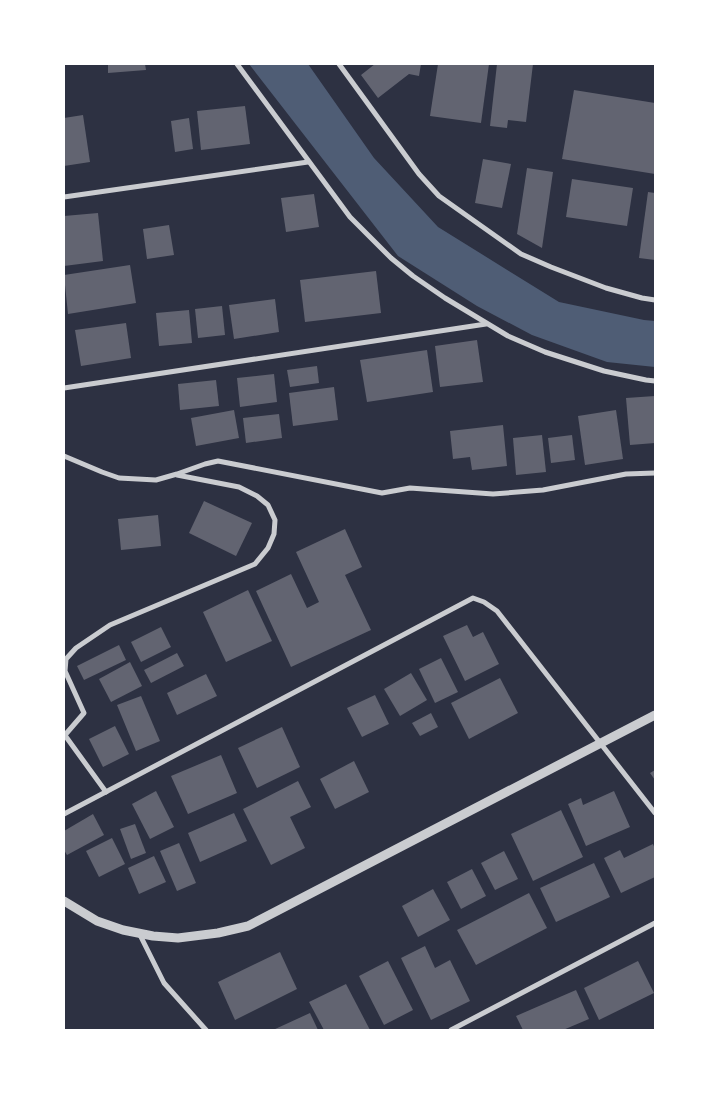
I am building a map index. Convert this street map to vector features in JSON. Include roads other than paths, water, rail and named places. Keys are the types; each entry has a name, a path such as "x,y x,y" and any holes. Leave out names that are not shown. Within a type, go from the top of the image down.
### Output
{"street":[{"path":"237,64 350,217 391,258 413,276 486,324 508,336 604,371 655,381"},
{"path":"339,64 419,174 440,196 520,254 606,288 655,300"},
{"path":"64,197 308,162"},
{"path":"64,388 486,324"},
{"path":"64,456 119,478 156,480 218,461 382,493 410,488 493,494 543,490 626,474 655,473"},
{"path":"106,792 64,735 84,713 65,671 66,659 76,648 110,625 255,564 268,548 274,534 275,520 268,505 257,496 239,487 177,474"},
{"path":"64,814 473,598 484,602 497,612 655,813"},
{"path":"64,902 97,921 123,930 153,936 178,938 218,933 248,926 655,716"},
{"path":"450,1030 655,923"},
{"path":"139,933 164,983 206,1030"}],"water":[{"path":"249,64 308,64 374,158 438,227 559,302 655,321 655,367 607,362 532,335 477,306 398,256"}]}
